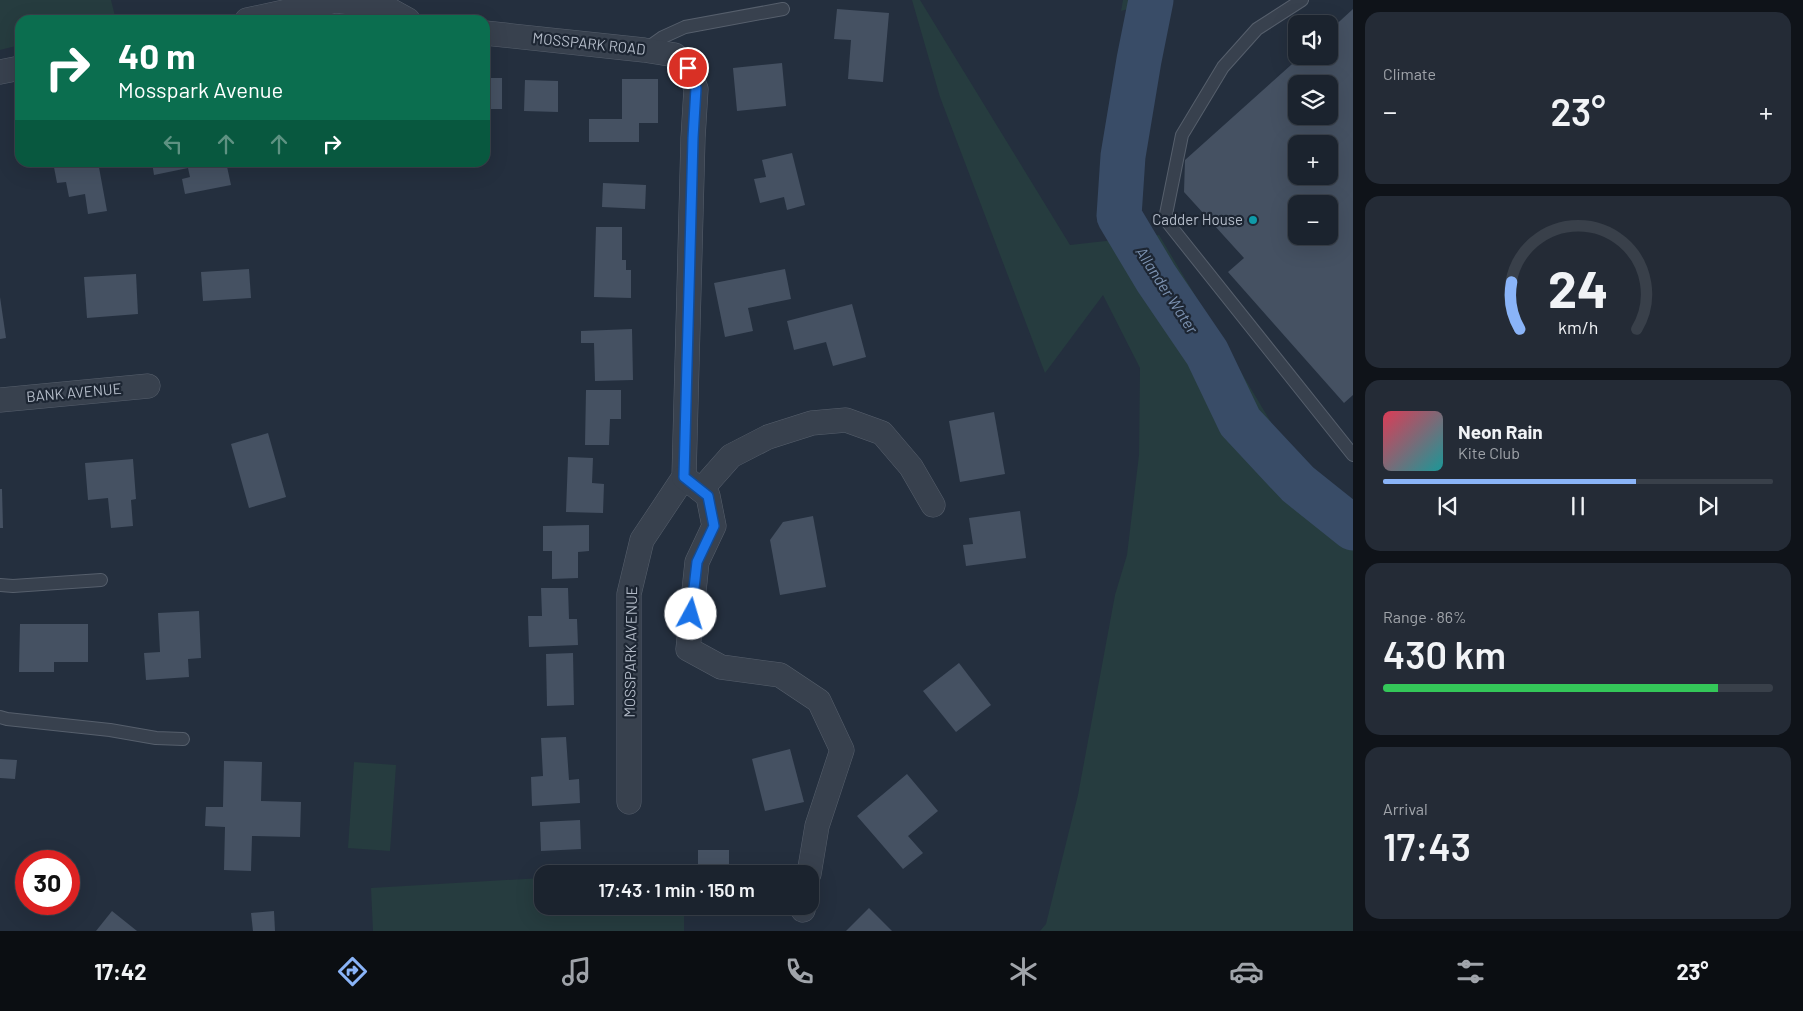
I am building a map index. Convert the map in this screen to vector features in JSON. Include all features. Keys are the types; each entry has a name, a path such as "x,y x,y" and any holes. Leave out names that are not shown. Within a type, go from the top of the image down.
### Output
{"street":[{"path":"270,15 335,1 381,5 399,15"},
{"name":"MOSSPARK ROAD","path":"490,34 675,54 688,68 696,88 693,138 693,484"},
{"path":"0,72 15,69"},
{"name":"BANK AVENUE","path":"0,400 148,386"},
{"name":"MOSSPARK AVENUE","path":"629,802 629,594 642,540 693,484 731,456 768,437 812,423 846,420 882,433 911,467 933,505"},
{"path":"693,484 708,496 714,526 697,562 688,649 721,667 780,676 819,701 842,750 817,826 810,865"}],"lane":[{"path":"1302,0 1257,29 1223,67 1182,135 1166,219 1353,456"},
{"path":"644,50 663,37 685,27 783,9"},
{"path":"0,585 13,586 101,580"},
{"path":"0,717 110,730 156,738 183,739"}],"green space":[{"path":"0,0 111,0 115,15 15,15 15,46 0,50"},
{"path":"912,0 920,0 1070,245 1159,235 1275,429 1353,517 1353,931 1040,931 1046,924 1078,795 1115,595 1127,555 1139,455 1140,368 1103,295 1045,373 940,97"},
{"path":"1123,0 1161,0 1121,11"},
{"path":"354,762 396,765 390,851 348,848"},
{"path":"534,878 534,915 684,915 684,931 373,931 371,888"}],"building":[{"path":"837,9 889,13 883,82 848,79 851,40 834,39"},
{"name":"Cadder House","path":"1353,9 1353,395 1344,403 1228,272 1244,258 1184,192 1185,160 1291,65 1338,65 1338,23"},
{"path":"782,63 786,106 737,111 733,68"},
{"path":"490,78 502,78 502,109 490,109"},
{"path":"622,79 658,79 658,123 639,123 639,142 589,142 589,119 622,119"},
{"path":"525,80 558,81 558,112 524,111"},
{"path":"792,153 805,205 787,210 784,197 760,203 754,179 766,177 762,160"},
{"path":"54,167 99,167 107,211 88,214 85,194 69,197 66,182 57,183"},
{"path":"153,167 227,167 231,185 185,194 182,179 190,177 188,168 154,175"},
{"path":"603,183 646,185 645,209 602,207"},
{"path":"596,227 622,227 622,260 626,260 626,270 631,270 631,298 594,297"},
{"path":"249,269 251,298 203,301 201,272"},
{"path":"785,269 791,299 748,308 753,331 725,337 714,283"},
{"path":"136,274 138,314 87,318 84,277"},
{"path":"0,297 6,338 0,339"},
{"path":"852,304 866,357 833,366 826,342 794,350 787,321"},
{"path":"632,329 633,380 595,381 594,343 581,343 581,331"},
{"path":"586,390 621,390 621,419 610,419 609,445 585,445"},
{"path":"994,412 1005,474 960,482 949,421"},
{"path":"268,433 286,497 249,508 231,444"},
{"path":"568,457 593,458 592,483 604,484 603,513 566,512"},
{"path":"133,459 136,499 131,500 133,526 111,528 108,498 88,500 85,463"},
{"path":"0,489 2,489 3,528 0,528"},
{"path":"1020,511 1026,558 966,566 963,545 973,544 969,518"},
{"path":"813,516 826,587 780,595 770,540 783,522"},
{"path":"589,525 589,551 578,552 578,578 552,579 552,551 543,551 543,526"},
{"path":"541,588 568,588 569,619 577,619 578,645 529,647 528,616 542,616"},
{"path":"199,611 201,658 188,659 189,677 146,680 144,653 160,652 158,613"},
{"path":"20,624 88,624 88,662 54,662 54,672 19,672"},
{"path":"573,653 574,705 547,706 546,654"},
{"path":"959,663 991,705 956,732 923,691"},
{"path":"566,737 569,780 579,779 580,803 532,806 531,777 543,776 541,738"},
{"path":"790,749 804,802 765,811 752,759"},
{"path":"0,759 17,760 15,779 0,778"},
{"path":"224,761 262,762 261,801 301,802 300,837 252,836 251,871 224,870 225,827 205,826 206,807 223,807"},
{"path":"907,774 938,811 908,836 923,853 903,869 857,816"},
{"path":"580,820 581,849 541,851 540,822"},
{"path":"698,850 729,850 729,865 698,865"},
{"path":"869,908 892,931 846,931"},
{"path":"112,911 137,931 96,931"},
{"path":"274,911 275,931 253,931 251,913"}],"waterway":[{"name":"Allander Water","path":"1151,0 1123,156 1119,216 1156,278 1207,353 1240,422 1298,484 1353,528"}],"place":[{"name":"Cadder House","path":"1253,220"}],"route":[{"path":"688,68 696,88 684,477 708,496 714,526 697,562 691,614"}]}
